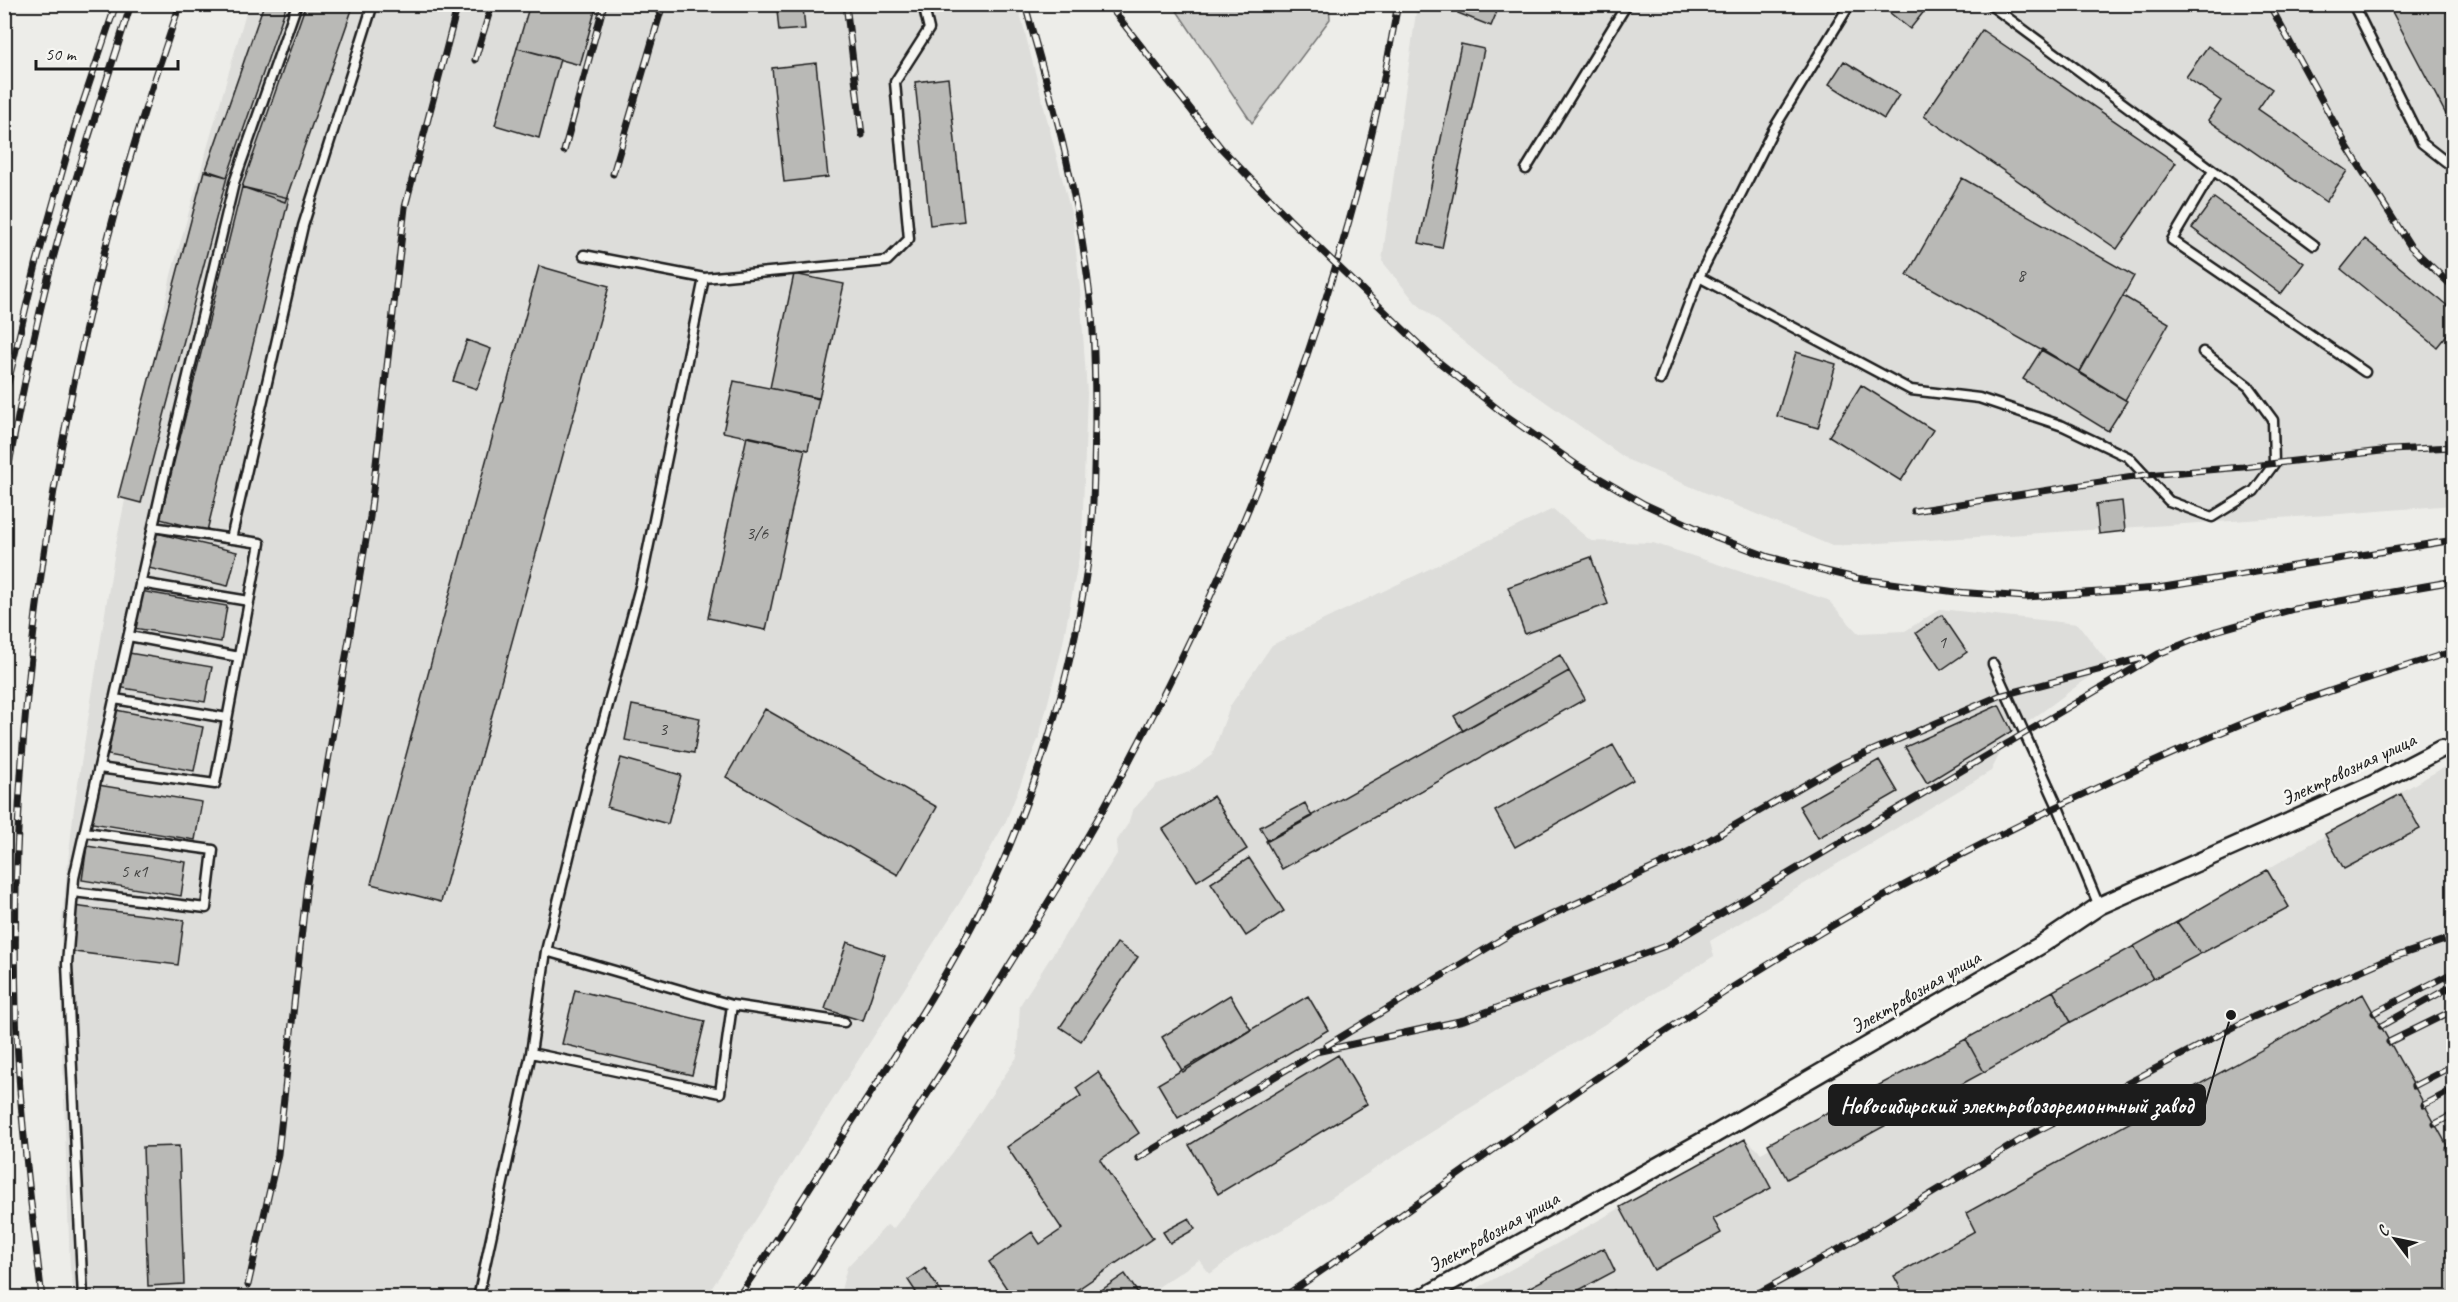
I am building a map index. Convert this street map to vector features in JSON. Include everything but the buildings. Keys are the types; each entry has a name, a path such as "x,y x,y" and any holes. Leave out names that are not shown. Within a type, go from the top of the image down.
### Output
{"street":[{"name":"Электровозная улица","path":"1422,1298 1741,1119 2041,945 2099,906 2372,785 2441,749"}],"lane":[{"path":"83,1298 67,964 73,892 140,583 234,183 297,4"},
{"path":"231,539 303,226 373,4"},
{"path":"584,255 704,278 887,261 909,239 895,82 929,29 923,4"},
{"path":"1526,169 1628,4"},
{"path":"1989,4 2314,245"},
{"path":"2353,4 2422,143 2454,168"},
{"path":"1660,380 1699,277 1773,130 1846,5"},
{"path":"2213,171 2172,240 2365,372"},
{"path":"1699,277 1911,390 1979,398 2063,426 2128,457 2169,501 2212,518 2254,491 2274,464 2273,420 2248,386 2203,352"},
{"path":"478,1298 531,1053 546,951 589,775 641,583 704,278"},
{"path":"99,768 215,784 260,543 153,527"},
{"path":"140,583 249,600"},
{"path":"129,636 238,657"},
{"path":"1994,664 2099,906"},
{"path":"115,699 227,718"},
{"path":"73,892 206,908 213,850 85,832"},
{"path":"546,951 732,1005 843,1023"},
{"path":"531,1053 720,1093 732,1005"}],"shaded area":[{"path":"248,5 1018,5 1073,221 1080,289 1087,393 1082,541 1062,648 1039,737 1006,821 962,899 706,1297 75,1298 70,1268 62,1044 61,927 74,808 116,544 171,275"},
{"path":"1173,5 1329,5 1330,19 1252,123"},
{"path":"1417,5 2453,5 2453,505 1832,546 1628,460 1486,360 1416,303 1382,261"},
{"path":"1553,509 1591,541 1653,543 1828,600 1858,633 1905,631 1940,609 2078,624 2108,663 2008,737 1991,771 1710,941 1714,956 1414,1143 1285,1228 1240,1251 1210,1274 1199,1260 1143,1297 839,1298 847,1267 887,1225 893,1229 953,1152 1017,1057 1020,1005 1117,854 1116,842 1128,824 1132,811 1157,784 1189,772 1212,755 1230,706 1272,645"},
{"path":"2453,762 2453,1297 1460,1298 1745,1138 1761,1153 2134,946"}],"railway":[{"path":"4,400 36,265 75,126 116,4"},
{"path":"4,493 25,382 50,270 78,170 131,4"},
{"path":"42,1298 22,1117 16,1008 19,809 36,610 50,511 89,316 128,165 180,4"},
{"path":"248,1285 278,1154 307,883 370,517 405,207 458,4"},
{"path":"475,60 492,4"},
{"path":"564,151 604,4"},
{"path":"613,174 663,4"},
{"path":"846,4 862,135"},
{"path":"737,1298 907,1037 970,930 1005,857 1032,786 1056,712 1075,637 1088,562 1093,510 1095,408 1092,319 1089,285 1069,171 1025,4"},
{"path":"1108,4 1221,148 1289,219 1430,355 1504,414 1577,465 1644,504 1716,537 1769,557 1855,578 1956,592 2026,597 2158,588 2454,540"},
{"path":"796,1298 980,1012 1061,881 1151,720 1192,636 1266,466 1299,378 1328,290 1377,111 1398,4"},
{"path":"2269,4 2348,148 2411,247 2454,288"},
{"path":"1914,511 2146,475 2243,467 2390,450 2454,447"},
{"path":"1138,1158 1316,1052 1464,1020 1668,945 2158,654 2216,631 2294,609 2454,581"},
{"path":"1282,1298 1707,1003 1780,957 1900,887 2042,814 2236,726 2372,677 2454,651"},
{"path":"1326,1046 1512,933 1690,851 1841,764 1999,696 2143,658"},
{"path":"1749,1298 1848,1244 2024,1138 2253,1017 2385,960 2454,937"},
{"path":"2374,1013 2454,972"},
{"path":"2381,1026 2454,985"},
{"path":"2389,1042 2454,1010"},
{"path":"2414,1086 2454,1065"},
{"path":"2424,1105 2454,1089"},
{"path":"2435,1124 2454,1114"},
{"path":"2448,1149 2454,1145"}],"place":[{"name":"Новосибирский электровозоремонтный завод","path":"2231,1015"}]}
